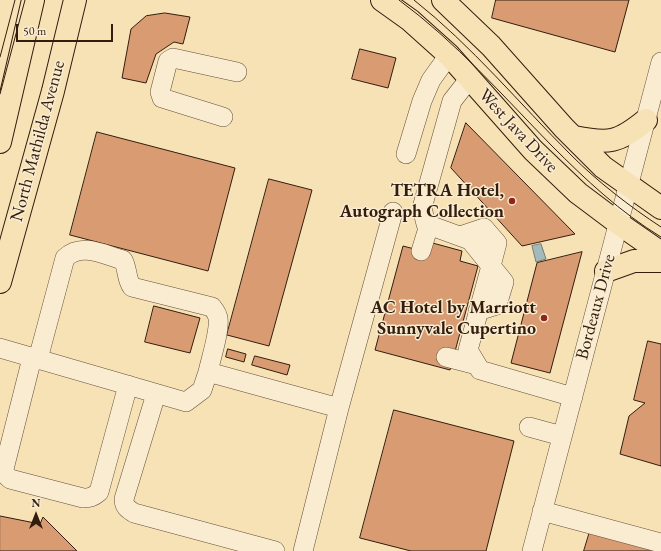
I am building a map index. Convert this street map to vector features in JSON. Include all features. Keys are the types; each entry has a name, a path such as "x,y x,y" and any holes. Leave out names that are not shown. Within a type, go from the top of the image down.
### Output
{"main road":[{"name":"North Mathilda Avenue","path":"0,142 34,0"},
{"name":"North Mathilda Avenue","path":"0,282 53,91 75,0"},
{"name":"West Java Drive","path":"382,0 410,20 449,55 533,150 578,193 661,253"},
{"name":"West Java Drive","path":"443,0 491,46 564,128 603,167 661,208"},
{"path":"574,137 605,142 630,133 646,120"},
{"path":"606,271 634,261 661,261"}],"street":[{"path":"406,154 422,100 431,80 449,55"},
{"path":"223,117 162,98 160,92 168,60 173,58 237,72"},
{"name":"Bordeaux Drive","path":"532,551 661,62"},
{"path":"470,78 452,100 422,208 426,224 470,240 491,266 468,350 480,370 573,397"},
{"path":"303,551 339,408 393,212"},
{"path":"421,251 428,224"},
{"path":"0,348 35,358 128,385 156,394 186,402 202,390 208,372 218,327 218,318 212,307 132,287 129,283 126,265 123,260 86,249 73,252 65,258 35,358 4,469 4,473 10,479 82,498 90,498 94,496 99,492 128,385"},
{"path":"447,354 474,361"},
{"path":"208,372 339,408"},
{"path":"156,394 124,499 124,504 127,508 134,513 275,551"},
{"path":"529,427 562,436"},
{"path":"542,511 661,543"}],"water":[{"path":"541,244 546,259 536,262 532,246"}],"building":[{"path":"496,0 629,0 615,52 492,18"},
{"path":"165,13 190,17 183,44 174,42 156,54 146,83 122,78 131,29 146,16"},
{"path":"360,49 396,58 388,88 352,79"},
{"name":"TETRA Hotel, Autograph Collection","path":"466,123 575,234 522,246 451,168"},
{"path":"97,132 235,168 208,271 70,235"},
{"path":"269,179 312,190 269,346 227,335"},
{"path":"429,242 462,251 460,261 478,266 450,370 375,350 403,246 426,252"},
{"name":"AC Hotel by Marriott Sunnyvale Cupertino","path":"582,252 550,373 511,363 537,263"},
{"path":"154,306 200,318 190,353 145,342"},
{"path":"648,341 661,344 661,466 620,454 629,416 645,403 634,400"},
{"path":"228,349 246,354 244,362 226,357"},
{"path":"255,356 290,365 287,375 252,365"},
{"path":"394,410 514,441 486,551 411,551 360,538"},
{"path":"0,516 40,524 43,517 77,551 0,551"},
{"path":"591,528 658,551 584,551"}],"tram line":[{"path":"0,57 15,0"},
{"path":"0,94 25,0"},
{"path":"399,0 460,51 552,146 591,183 631,217 661,237"},
{"path":"414,0 456,36 581,165 637,211 661,227"}],"place":[{"name":"TETRA Hotel, Autograph Collection","path":"512,201"},
{"name":"AC Hotel by Marriott Sunnyvale Cupertino","path":"544,318"}]}
